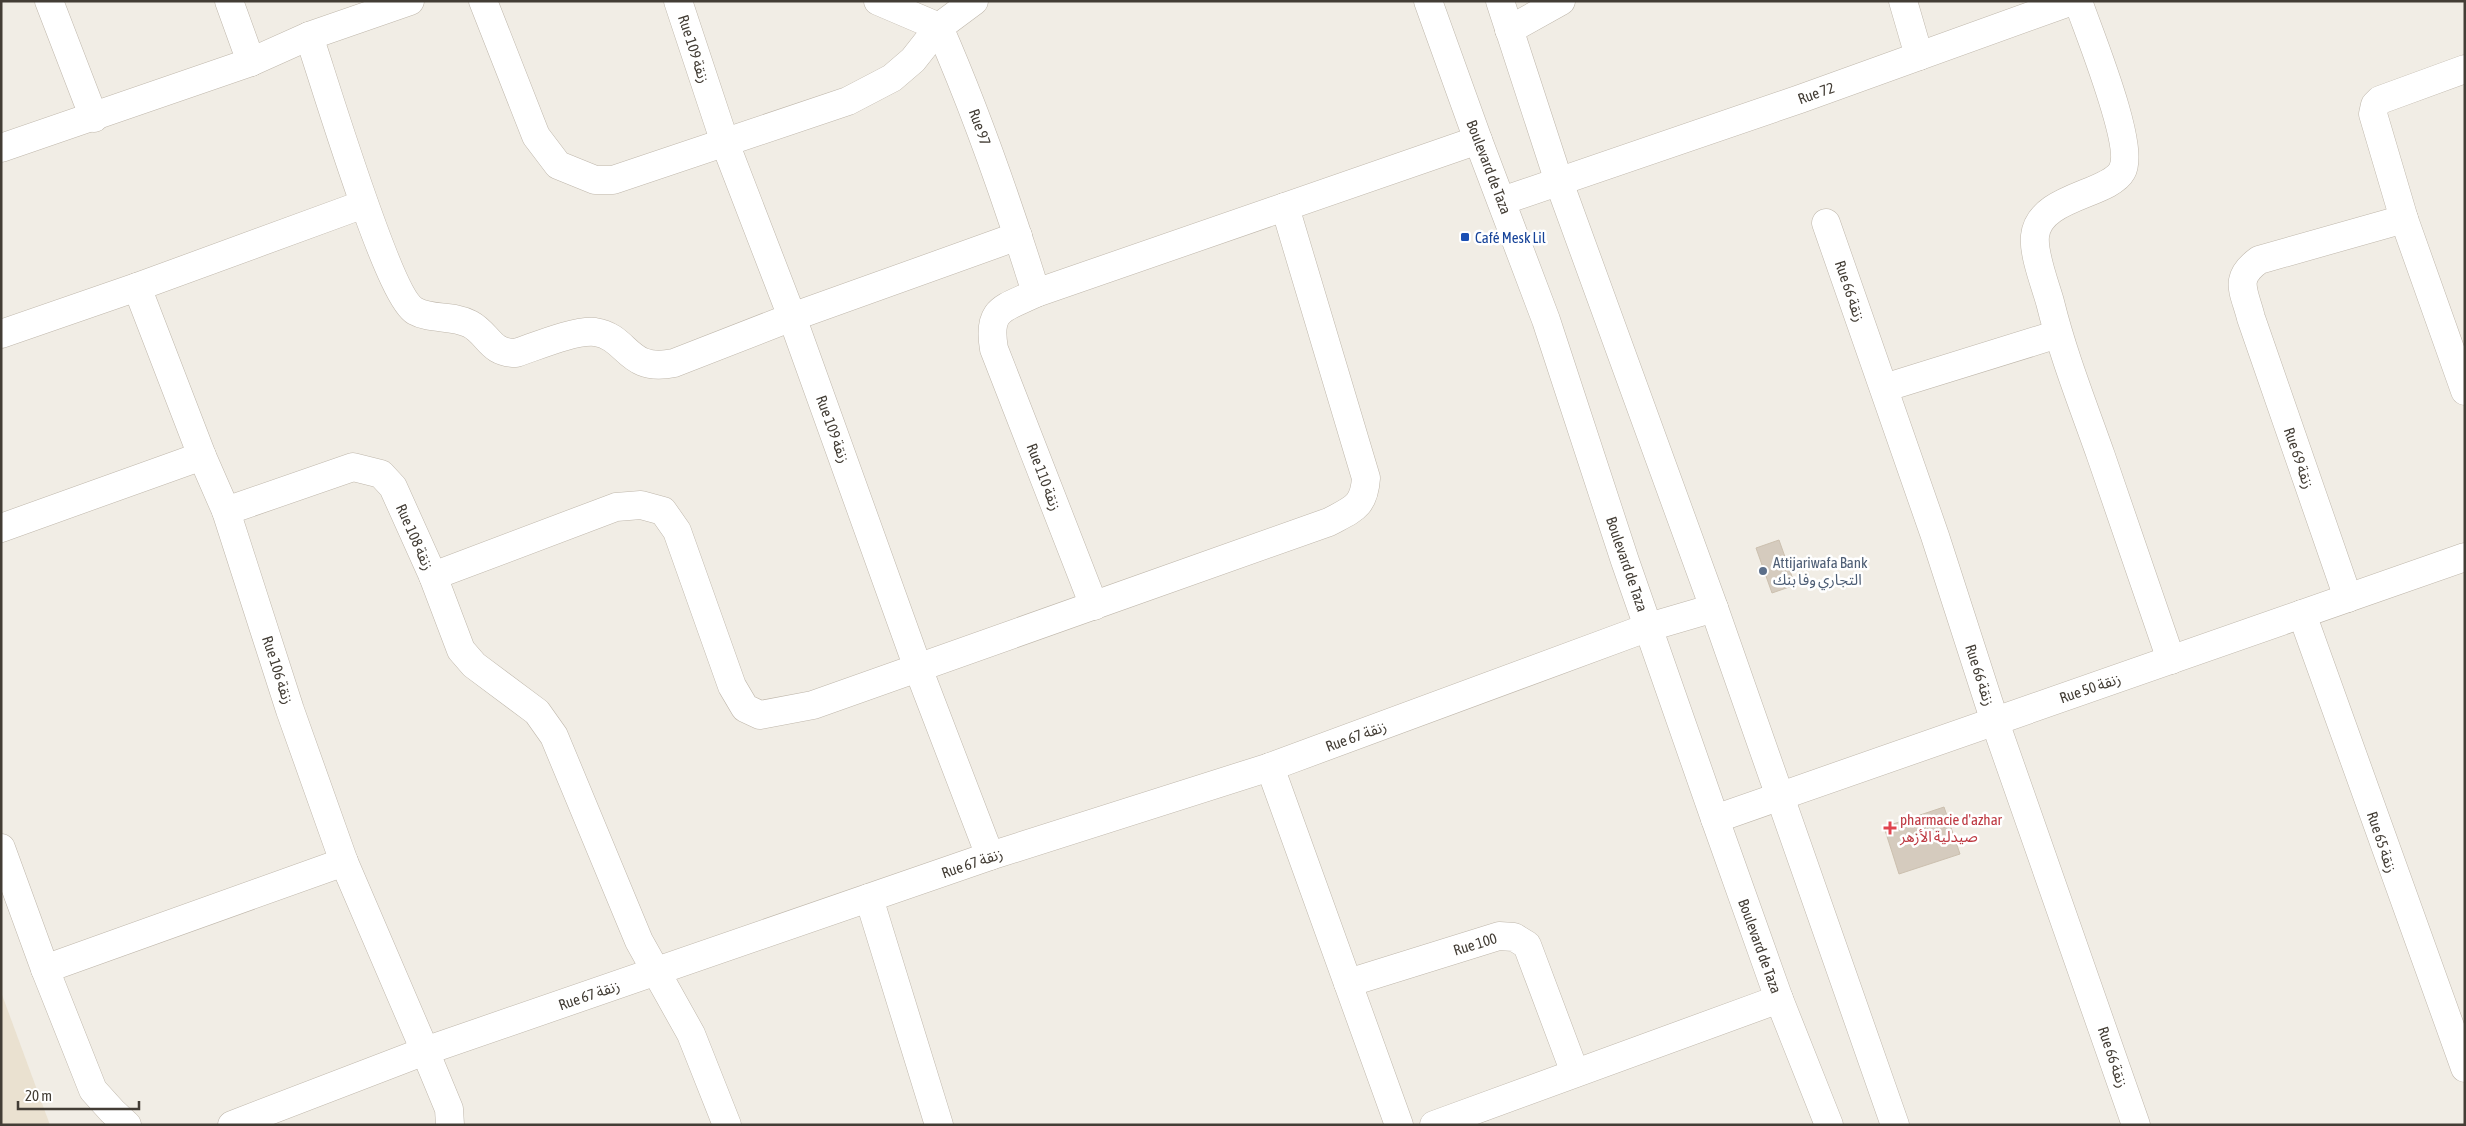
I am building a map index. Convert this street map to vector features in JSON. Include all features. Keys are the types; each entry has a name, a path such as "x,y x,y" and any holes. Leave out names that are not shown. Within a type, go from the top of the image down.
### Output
{"street":[{"path":"48,1 94,118"},
{"path":"229,1 251,62"},
{"path":"1,148 94,118 251,62 309,36 410,1"},
{"path":"483,1 536,136 558,166 595,180 613,180 848,101 874,89 892,78 913,60 940,27 974,1"},
{"name":"Rue 109 زنقة","path":"678,1 725,143 792,317 918,668 990,856"},
{"path":"878,1 940,27"},
{"name":"Boulevard de Taza","path":"1428,1 1546,320 1622,552 1779,999 1830,1125"},
{"path":"1500,1 1559,182 1714,608 1895,1125"},
{"path":"1510,30 1561,1"},
{"path":"1903,1 1919,56"},
{"name":"Rue 72","path":"1502,201 2072,1"},
{"path":"2078,1 2116,112 2125,146 2122,171 2112,180 2069,199 2045,215 2038,224 2035,244 2058,334 2171,660"},
{"name":"Rue 97","path":"940,27 964,85 1018,236 1036,293"},
{"path":"309,36 364,204 401,295 413,310 471,324 497,349 506,353 516,353 578,334 592,332 610,338 638,362 658,366 674,363 792,317 1018,236"},
{"path":"2465,68 2380,100 2375,106 2373,114 2404,220 2465,391"},
{"name":"Rue 110 زنقة","path":"1094,606 994,349 990,330 992,321 998,313 1036,293 1478,140"},
{"path":"1,334 137,287 364,204"},
{"path":"432,576 616,507 641,505 663,511 677,531 732,686 745,708 760,715 813,705 1329,522 1356,508 1365,493 1366,478 1286,207"},
{"name":"Rue 69 زنقة","path":"2348,598 2251,318 2241,282 2246,269 2259,260 2404,220"},
{"name":"Rue 66 زنقة","path":"1826,223 1935,536 1995,722 2136,1125"},
{"name":"Rue 106 زنقة","path":"137,287 202,456 226,511 290,710 344,862 425,1051 448,1109 450,1125"},
{"path":"1884,388 2058,334"},
{"path":"1,528 202,456"},
{"name":"Rue 108 زنقة","path":"226,511 353,467 380,474 393,487 432,576 461,650 474,665 537,712 554,736 639,941 656,973"},
{"name":"Rue 50 زنقة","path":"1715,819 2348,598 2463,562"},
{"name":"Rue 67 زنقة","path":"232,1125 425,1051 656,973 990,856 1270,767 1649,627 1714,608"},
{"name":"Rue 65 زنقة","path":"2302,614 2465,1068"},
{"path":"1270,767 1399,1125"},
{"path":"1,848 45,969 93,1090 128,1125"},
{"path":"45,969 344,862"},
{"path":"869,898 939,1125"},
{"name":"Rue 100","path":"1348,984 1499,936 1514,937 1527,946 1575,1073"},
{"path":"656,973 691,1034 727,1125"},
{"path":"1434,1125 1779,999"}],"shaded area":[{"path":"1,992 50,1125 1,1125"}],"building":[{"path":"1779,540 1795,585 1772,593 1756,548"},
{"path":"1944,807 1960,854 1899,874 1884,827"}],"place":[{"name":"Café Mesk Lil","path":"1465,237"},
{"name":"Attijariwafa Bank التجاري وفا بنك","path":"1763,571"},
{"name":"pharmacie d'azhar صيدلية الأزهر","path":"1890,828"}]}
